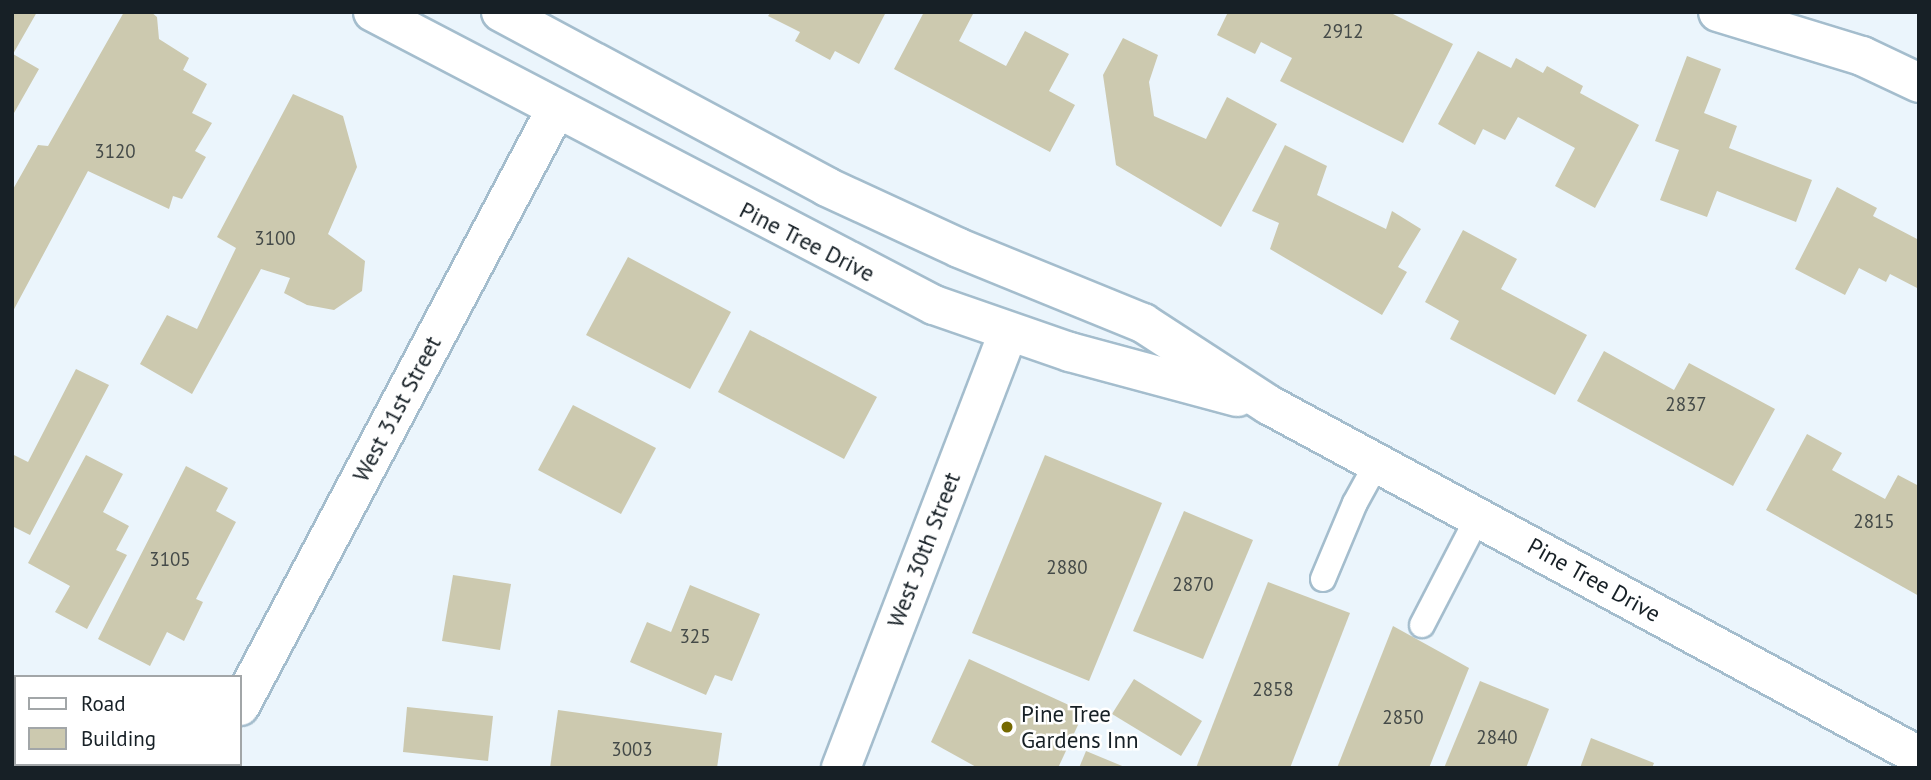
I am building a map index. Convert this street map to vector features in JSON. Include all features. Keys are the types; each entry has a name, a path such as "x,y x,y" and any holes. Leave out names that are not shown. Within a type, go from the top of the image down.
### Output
{"main road":[{"name":"Pine Tree Drive","path":"373,12 555,111 880,280 1008,332 1269,405"},
{"name":"Pine Tree Drive","path":"501,12 827,187 959,248 1143,323 1269,405 1919,756"},
{"path":"1718,12 1862,56 1919,83"},
{"name":"West 31st Street","path":"242,702 555,111"},
{"name":"West 30th Street","path":"841,768 1008,332"}],"lane":[{"path":"1323,579 1354,503 1377,463"},
{"path":"1422,625 1478,517"}],"building":[{"path":"12,12 37,12 13,54 39,69 14,113"},
{"path":"124,12 151,12 157,17 159,39 189,58 183,70 207,84 192,113 212,123 195,151 206,157 182,199 173,196 169,209 88,171 12,313 12,191 38,145 48,146"},
{"path":"771,12 886,12 859,64 835,51 830,60 795,41 800,32 768,16"},
{"path":"924,12 974,12 959,41 1006,66 1025,31 1069,54 1049,91 1075,105 1050,152 894,69"},
{"path":"1228,12 1389,12 1453,44 1403,143 1280,81 1292,58 1261,42 1255,54 1217,35"},
{"path":"1123,38 1158,55 1149,82 1154,116 1206,139 1227,97 1277,124 1221,227 1116,165 1103,75"},
{"path":"1478,51 1511,68 1516,58 1543,73 1547,66 1583,86 1580,93 1639,125 1595,208 1555,186 1575,148 1518,117 1505,140 1483,129 1475,145 1438,124"},
{"path":"1687,56 1721,69 1704,113 1737,126 1729,148 1812,180 1796,222 1717,191 1707,217 1660,200 1679,150 1655,141"},
{"path":"293,94 343,116 357,167 328,234 365,261 362,291 334,310 307,305 284,293 290,278 261,269 192,394 140,364 167,315 197,329 236,248 217,237"},
{"path":"1285,145 1327,166 1317,195 1386,229 1392,211 1421,229 1398,267 1407,272 1382,315 1270,249 1279,223 1252,211"},
{"path":"1837,187 1877,208 1873,216 1919,240 1919,289 1890,274 1886,282 1859,268 1845,295 1795,269"},
{"path":"1463,230 1517,259 1501,289 1587,335 1555,395 1450,339 1459,321 1425,302"},
{"path":"628,257 731,312 690,389 586,335"},
{"path":"750,330 877,397 844,459 718,392"},
{"path":"1604,351 1674,390 1689,363 1775,409 1733,486 1577,401"},
{"path":"76,369 109,385 30,535 12,526 12,454 28,462"},
{"path":"573,405 656,448 621,514 538,470"},
{"path":"1807,434 1842,453 1832,470 1885,499 1898,475 1919,486 1919,596 1766,510"},
{"path":"86,455 123,474 103,512 129,526 116,550 127,555 87,629 55,612 70,586 28,563"},
{"path":"1045,455 1162,503 1089,681 972,633"},
{"path":"186,466 228,488 216,511 236,522 196,599 203,602 184,641 167,632 150,666 98,639"},
{"path":"1184,511 1253,540 1203,659 1133,631"},
{"path":"453,575 511,584 500,650 442,641"},
{"path":"1268,582 1350,613 1290,768 1196,768"},
{"path":"690,585 760,614 732,681 715,675 706,695 630,662 647,622 671,632"},
{"path":"1393,626 1469,668 1429,768 1337,768"},
{"name":"Pine Tree Gardens Inn","path":"969,659 1084,712 1058,768 978,768 931,742"},
{"path":"1134,679 1202,721 1181,756 1112,714"},
{"path":"1480,681 1549,709 1526,768 1444,768"},
{"path":"407,707 493,716 488,761 403,752"},
{"path":"558,710 722,733 717,768 550,768"},
{"path":"1591,738 1654,763 1652,768 1580,768"},
{"path":"1086,751 1127,768 1079,768"}],"place":[{"name":"Pine Tree Gardens Inn","path":"1007,727"}]}
